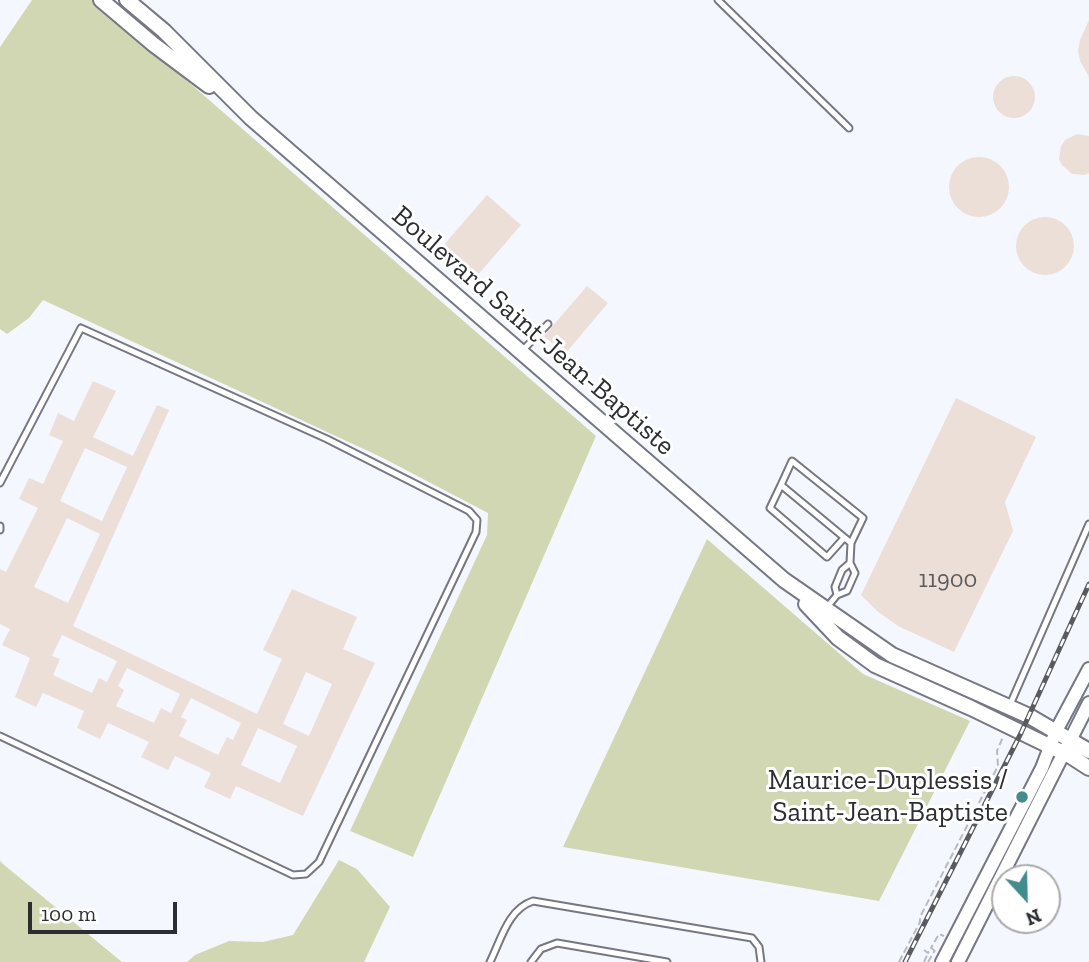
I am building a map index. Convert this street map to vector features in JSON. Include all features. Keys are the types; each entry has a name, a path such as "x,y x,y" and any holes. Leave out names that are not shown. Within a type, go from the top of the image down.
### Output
{"main road":[{"name":"Boulevard Saint-Jean-Baptiste","path":"101,0 153,44 251,118 784,580 892,654 1009,707 1089,751"},
{"name":"Boulevard Saint-Jean-Baptiste","path":"127,0 164,31 251,118"},
{"name":"Boulevard Saint-Jean-Baptiste","path":"784,580 838,638 875,665 971,708 1089,768"}],"street":[{"path":"942,962 1042,768 1056,731 1089,669"},
{"path":"958,962 1089,703"}],"lane":[{"path":"718,0 849,128"},
{"path":"521,352 548,324"},
{"path":"0,483 81,328 327,439 469,511 477,520 477,532 319,862 306,874 293,875 0,736"},
{"path":"824,609 837,595 847,592 855,573 850,563 851,543 863,518 792,461 770,508 827,557 844,538"},
{"path":"780,485 851,543"},
{"path":"1009,707 1089,524"},
{"path":"837,595 835,587 842,570 850,563"},
{"path":"490,962 511,917 522,904 533,901 752,938 759,947 761,962"},
{"path":"531,962 541,949 557,943 667,962"}],"path":[{"path":"899,962 998,766 997,751 1005,734"},
{"path":"923,962 931,948"},
{"path":"924,950 928,953"}],"green space":[{"path":"32,0 94,0 596,436 413,857 350,831 487,535 488,513 383,458 43,300 29,318 7,334 0,329 0,47"},
{"path":"707,539 863,674 970,721 879,901 563,847"},
{"path":"339,860 357,869 390,907 364,962 187,962 195,955 229,941 263,942 293,935"},
{"path":"0,861 3,864 122,962 0,962"}],"building":[{"path":"1089,20 1089,77 1078,51"},
{"path":"1014,76 1029,82 1035,97 1029,112 1014,118 999,112 993,97 999,82"},
{"path":"1077,134 1089,136 1089,173 1085,175 1072,174 1059,159 1065,140"},
{"path":"973,157 985,157 1004,170 1009,187 1007,199 996,212 985,217 973,217 954,204 949,193 949,181 962,162"},
{"path":"487,195 521,225 476,277 442,247"},
{"path":"1045,217 1061,222 1069,230 1074,246 1069,262 1061,270 1045,275 1029,270 1021,262 1016,246 1021,230 1029,222"},
{"path":"587,286 608,303 565,354 544,336"},
{"path":"93,381 116,391 93,437 133,456 157,405 169,410 73,626 257,714 282,659 263,650 292,589 357,617 343,649 375,663 303,816 236,786 230,799 204,787 211,773 175,756 168,770 141,757 149,742 108,723 100,739 77,728 84,711 43,693 36,707 15,697 30,658 2,645 10,629 0,624 0,569 6,572 38,508 19,499 29,478 43,484 63,441 49,435 58,413 74,421","holes":["85,448 127,467 102,521 60,501","67,518 100,534 68,603 34,587","62,635 117,661 107,682 99,678 92,693 53,675 60,659 52,656","127,668 180,694 171,713 161,708 154,723 116,706 124,690 118,686","306,672 332,684 309,736 283,724","191,698 241,723 233,740 227,737 218,755 179,736 187,720 181,717","258,728 297,746 280,783 241,765"]},
{"path":"956,398 1036,437 1005,502 1013,531 954,652 898,626 861,595"}],"railway":[{"path":"905,962 1021,733 1089,584"}],"place":[{"name":"Maurice-Duplessis / Saint-Jean-Baptiste","path":"1022,797"}]}
